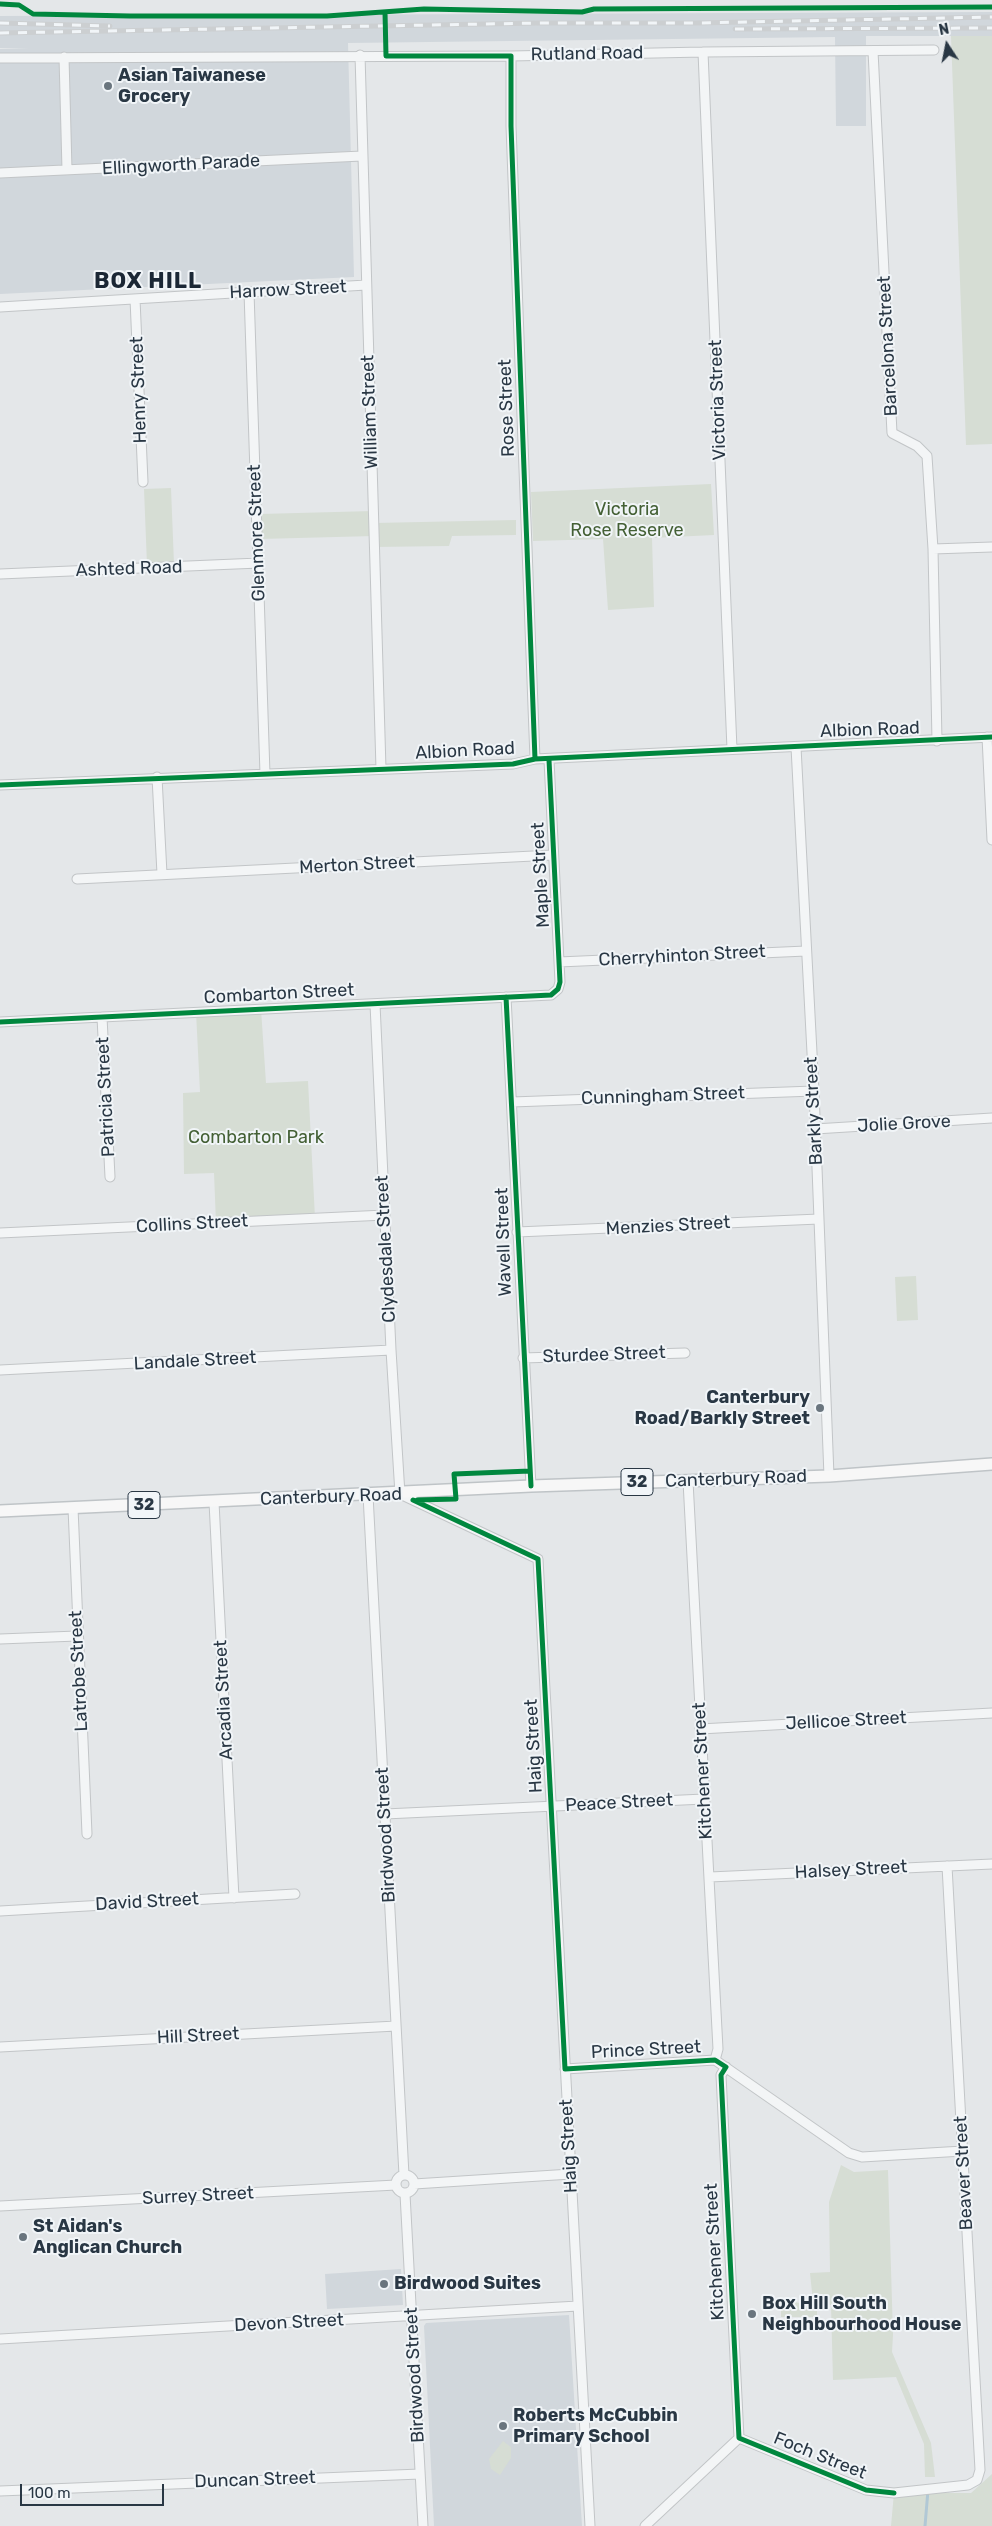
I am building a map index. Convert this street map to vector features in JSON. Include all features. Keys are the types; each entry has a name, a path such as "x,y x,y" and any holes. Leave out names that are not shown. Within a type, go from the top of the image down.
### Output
{"main road":[{"name":"Canterbury Road","path":"0,1511 400,1494 531,1486 829,1476 992,1464"}],"street":[{"name":"Rutland Road","path":"0,58 360,55 511,56 934,50"},
{"name":"Barcelona Street","path":"872,51 892,433 918,446 927,456 932,549 937,741"},
{"name":"Victoria Street","path":"703,52 732,749"},
{"name":"William Street","path":"360,55 382,769"},
{"name":"Rose Street","path":"511,56 511,126 535,760"},
{"path":"64,57 67,170"},
{"name":"Ellingworth Parade","path":"0,173 362,156"},
{"name":"Harrow Street","path":"0,307 366,285"},
{"name":"Glenmore Street","path":"249,292 265,774"},
{"name":"Henry Street","path":"135,299 143,482"},
{"path":"932,549 992,547"},
{"name":"Ashted Road","path":"0,574 259,563"},
{"path":"989,737 992,840"},
{"name":"Albion Road","path":"0,785 157,777 513,764 535,760 989,737"},
{"name":"Barkly Street","path":"796,747 814,1091 829,1476"},
{"name":"Maple Street","path":"549,760 560,982 558,989"},
{"path":"157,777 162,874"},
{"name":"Merton Street","path":"77,879 553,855"},
{"name":"Cherryhinton Street","path":"559,962 806,951"},
{"name":"Combarton Street","path":"0,1022 551,995 558,989"},
{"name":"Wavell Street","path":"506,997 531,1486"},
{"name":"Clydesdale Street","path":"375,1004 384,1215 400,1494"},
{"name":"Patricia Street","path":"102,1017 110,1177"},
{"name":"Cunningham Street","path":"512,1102 814,1091"},
{"name":"Jolie Grove","path":"815,1129 992,1118"},
{"name":"Collins Street","path":"0,1233 384,1215"},
{"name":"Menzies Street","path":"517,1232 819,1219"},
{"name":"Landale Street","path":"0,1370 391,1350"},
{"name":"Sturdee Street","path":"523,1358 684,1353"},
{"name":"Kitchener Street","path":"688,1481 700,1729 710,1877 718,2049 715,2060"},
{"name":"Haig Street","path":"400,1494 538,1559 590,2526"},
{"name":"Birdwood Street","path":"368,1495 404,2175"},
{"name":"Arcadia Street","path":"214,1502 234,1898"},
{"name":"Latrobe Street","path":"73,1508 87,1834"},
{"path":"0,1639 77,1636"},
{"name":"Jellicoe Street","path":"700,1729 992,1713"},
{"name":"Peace Street","path":"385,1814 704,1799"},
{"name":"Halsey Street","path":"710,1877 992,1864"},
{"name":"Beaver Street","path":"948,1866 980,2470 977,2480"},
{"name":"David Street","path":"0,1910 295,1894"},
{"name":"Hill Street","path":"0,2047 396,2026"},
{"name":"Prince Street","path":"565,2069 715,2060 849,2153 862,2157 963,2151"},
{"name":"Kitchener Street","path":"726,2067 721,2075 738,2438"},
{"path":"414,2184 570,2174"},
{"path":"404,2175 412,2178 414,2184 412,2191 406,2194 398,2190 396,2185 398,2178 404,2175"},
{"name":"Surrey Street","path":"0,2206 396,2185"},
{"name":"Birdwood Street","path":"406,2194 423,2526"},
{"name":"Devon Street","path":"0,2339 412,2317 578,2306"},
{"path":"645,2526 738,2438"},
{"name":"Foch Street","path":"738,2438 866,2490 894,2493 968,2485 977,2480"},
{"name":"Duncan Street","path":"0,2491 420,2474"}],"shaded area":[{"path":"992,12 992,36 866,36 866,126 836,126 835,37 348,43 354,277 0,294 0,49 29,48 0,48 0,16"},
{"path":"401,2269 403,2305 327,2309 325,2274"},
{"name":"Roberts McCubbin Primary School","path":"569,2315 582,2526 434,2526 424,2326 426,2323"}],"green space":[{"path":"951,36 992,36 992,444 966,445"},
{"name":"Victoria Rose Reserve","path":"711,484 714,535 652,538 654,607 608,610 603,539 533,541 531,492"},
{"path":"171,488 174,564 147,565 144,489"},
{"path":"373,511 374,523 516,520 516,535 452,536 449,546 374,547 374,536 260,539 260,514"},
{"name":"Combarton Park","path":"261,1009 266,1083 308,1081 315,1218 216,1223 214,1173 184,1174 183,1093 200,1092 196,1012"},
{"path":"916,1276 918,1320 897,1321 895,1277"},
{"path":"841,2165 854,2172 888,2170 892,2352 931,2443 935,2477 925,2477 924,2444 896,2377 833,2380 831,2305 813,2302 810,2273 830,2272 829,2202"},
{"path":"781,2300 800,2303 803,2306 809,2304 817,2308 817,2317 781,2317"},
{"path":"503,2441 511,2447 511,2458 500,2475 491,2469 489,2459"},
{"path":"992,2474 992,2526 891,2526 894,2493 971,2493"}],"waterway":[{"path":"925,2526 928,2490"}],"railway":[{"path":"0,33 992,17"},
{"path":"0,23 110,26"},
{"path":"735,29 992,28"}],"cycle path":[{"path":"0,4 19,5 33,14 130,16 327,16 424,9 582,12 594,9 992,7"},
{"path":"385,12 386,56 511,56 511,126 535,759"},
{"path":"0,785 513,764 535,759 992,737"},
{"path":"0,1022 551,995 558,989 560,982 549,760"},
{"path":"506,997 531,1486"},
{"path":"417,1500 456,1499 454,1474 530,1471"},
{"path":"413,1500 538,1559 565,2069 715,2060 726,2067 721,2075 739,2438 866,2490 894,2493"}],"place":[{"name":"Asian Taiwanese Grocery","path":"108,86"},
{"name":"Canterbury Road/Barkly Street","path":"820,1408"},
{"name":"St Aidan's Anglican Church","path":"23,2237"},
{"name":"Birdwood Suites","path":"384,2284"},
{"name":"Box Hill South Neighbourhood House","path":"752,2314"},
{"name":"Roberts McCubbin Primary School","path":"503,2426"}],"district":[{"name":"BOX HILL","path":"148,282"}]}
